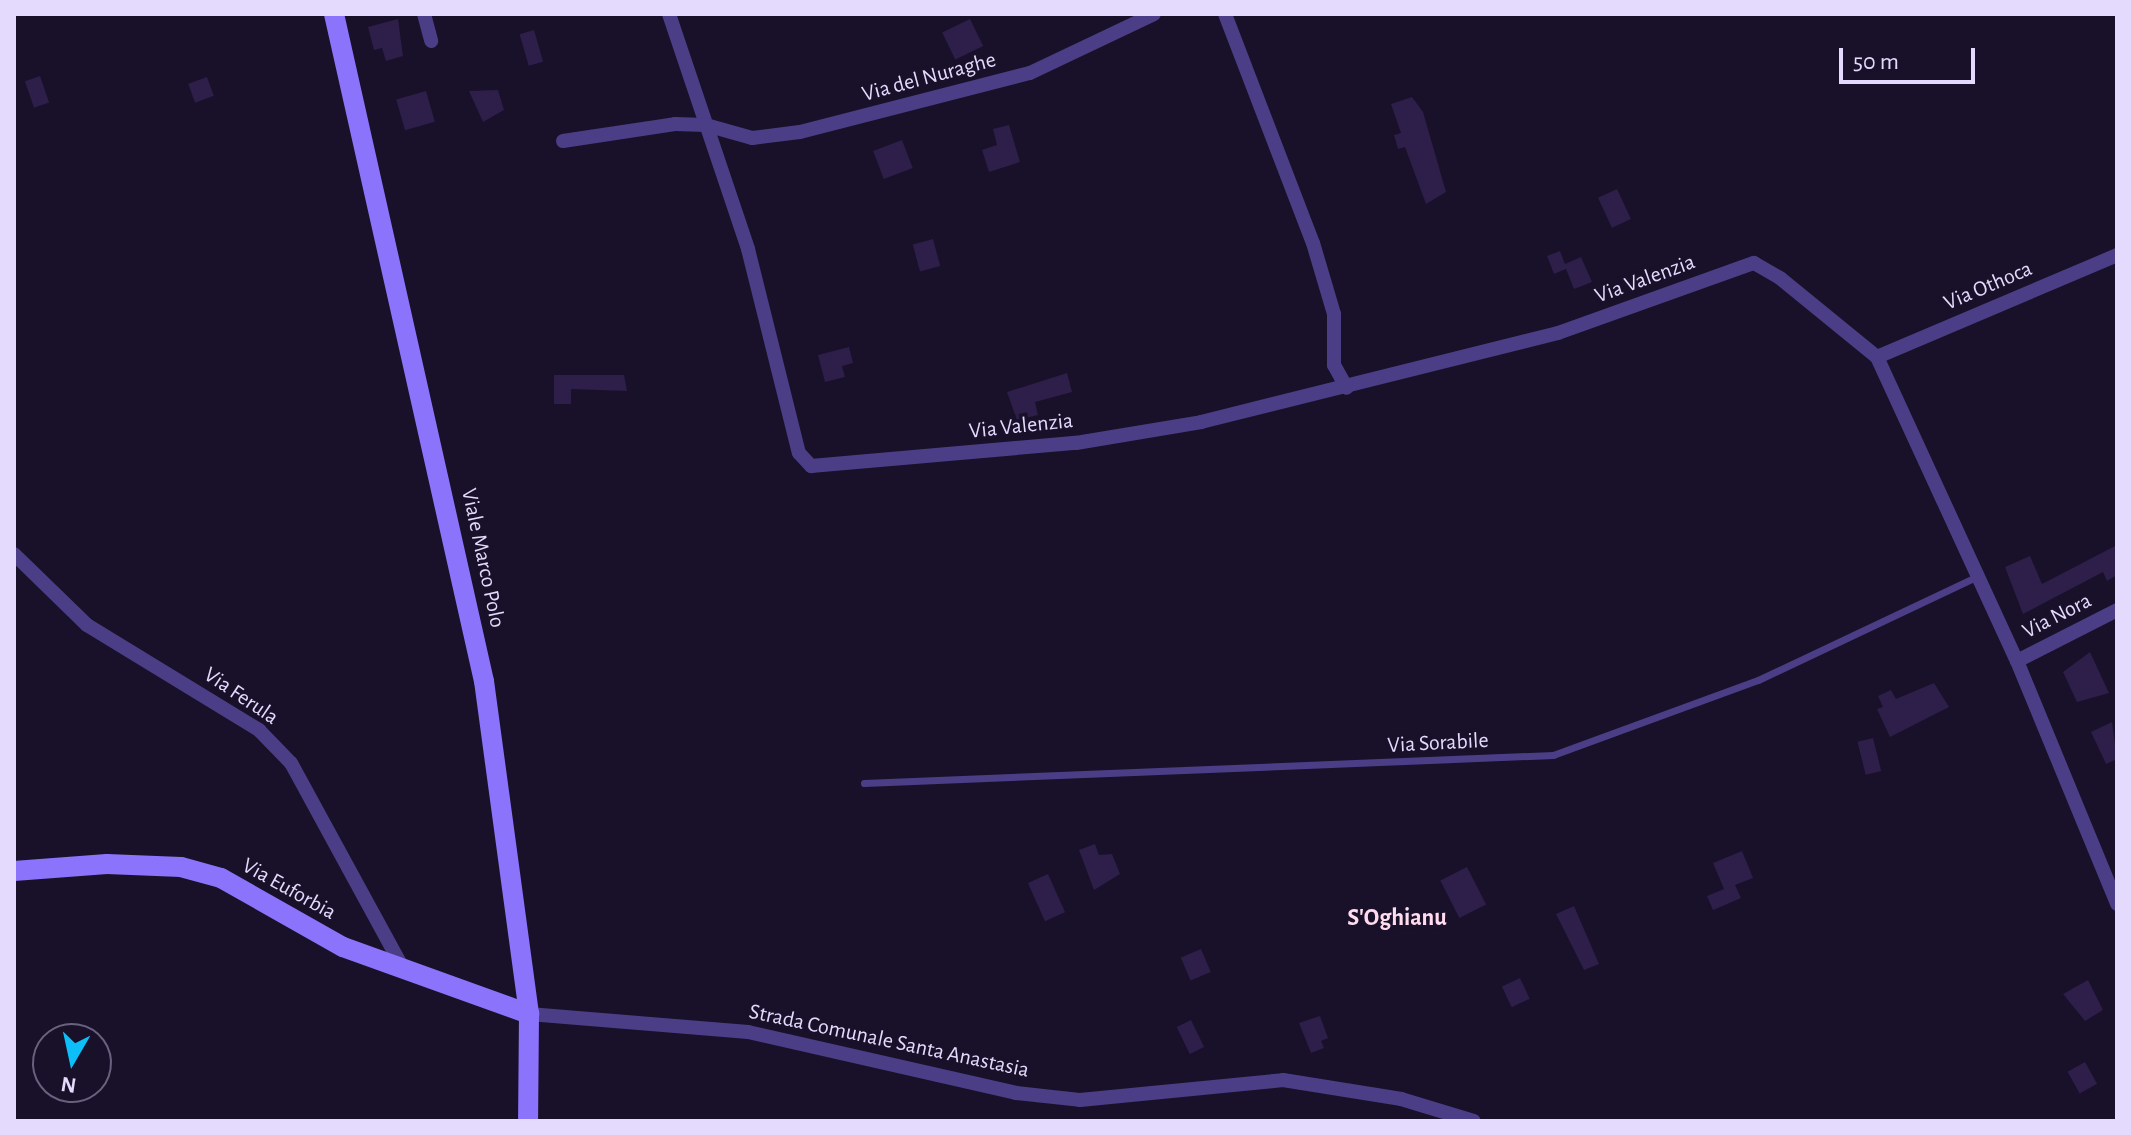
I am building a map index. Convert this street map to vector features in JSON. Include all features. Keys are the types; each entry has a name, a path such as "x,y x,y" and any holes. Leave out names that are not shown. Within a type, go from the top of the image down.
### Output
{"main road":[{"name":"Viale Marco Polo","path":"334,14 471,607 529,1014 528,1121"},
{"name":"Via Euforbia","path":"14,871 107,864 181,867 221,878 343,947 405,972 529,1014"}],"street":[{"path":"424,14 431,41"},
{"path":"669,14 706,125"},
{"name":"Via del Nuraghe","path":"563,141 706,125 752,138 924,104 1030,73 1154,14"},
{"path":"1225,14 1313,243 1334,314 1334,365 1347,388"},
{"name":"Via Valenzia","path":"706,125 764,304 799,453 811,466 1076,443 1347,388 1558,333 1754,263 1877,357 2017,661 2117,904"},
{"name":"Via Othoca","path":"1877,357 2117,255"},
{"name":"Via Ferula","path":"14,554 87,625 259,730 291,763 405,972"},
{"name":"Via Nora","path":"2017,661 2117,610"},
{"name":"Strada Comunale Santa Anastasia","path":"529,1014 748,1032 1016,1093 1080,1100 1283,1080 1401,1099 1474,1121"}],"lane":[{"name":"Via Sorabile","path":"864,783 1553,755 1758,680 1978,576"}],"building":[{"path":"398,19 403,56 386,61 382,48 374,50 368,27"},
{"path":"970,19 983,46 955,60 942,33"},
{"path":"534,30 543,62 529,66 520,34"},
{"path":"40,76 49,102 34,108 25,81"},
{"path":"207,77 214,96 195,103 188,84"},
{"path":"498,90 504,110 483,122 469,91"},
{"path":"426,91 435,122 405,130 396,100"},
{"path":"1412,97 1423,112 1446,192 1426,204 1405,147 1398,149 1394,135 1401,133 1391,104"},
{"path":"1009,125 1020,162 989,172 982,150 997,145 993,129"},
{"path":"902,140 913,168 884,179 873,151"},
{"path":"1617,189 1631,219 1612,228 1598,198"},
{"path":"933,239 940,266 920,271 913,244"},
{"path":"1560,251 1565,264 1581,257 1592,282 1574,289 1566,269 1554,274 1547,256"},
{"path":"849,347 853,363 842,366 845,377 825,382 818,355"},
{"path":"1067,373 1072,392 1035,402 1038,415 1017,420 1007,392"},
{"path":"554,375 624,375 627,391 571,389 571,404 554,404"},
{"path":"2117,545 2117,575 2107,581 2103,572 2023,614 2005,567 2030,556 2042,584"},
{"path":"2090,652 2109,693 2077,702 2063,672"},
{"path":"1934,683 1949,707 1890,737 1877,709 1883,707 1878,696 1891,690 1896,699"},
{"path":"2112,722 2117,759 2106,764 2091,732"},
{"path":"1873,738 1881,771 1866,775 1857,742"},
{"path":"1095,844 1099,855 1112,854 1120,874 1094,890 1079,850"},
{"path":"1742,851 1753,878 1735,885 1741,898 1713,910 1707,896 1724,889 1713,863"},
{"path":"1467,867 1486,904 1459,918 1440,881"},
{"path":"1048,874 1065,912 1045,921 1028,883"},
{"path":"1574,906 1599,964 1584,970 1556,914"},
{"path":"1201,949 1211,972 1191,981 1181,958"},
{"path":"1520,978 1530,999 1512,1007 1502,986"},
{"path":"2088,980 2103,1010 2085,1021 2063,994"},
{"path":"1320,1016 1328,1038 1321,1041 1324,1048 1311,1053 1299,1023"},
{"path":"1191,1020 1204,1047 1190,1054 1177,1027"},
{"path":"2085,1062 2097,1084 2080,1094 2068,1072"}],"district":[{"name":"S'Oghianu","path":"1397,919"}]}
